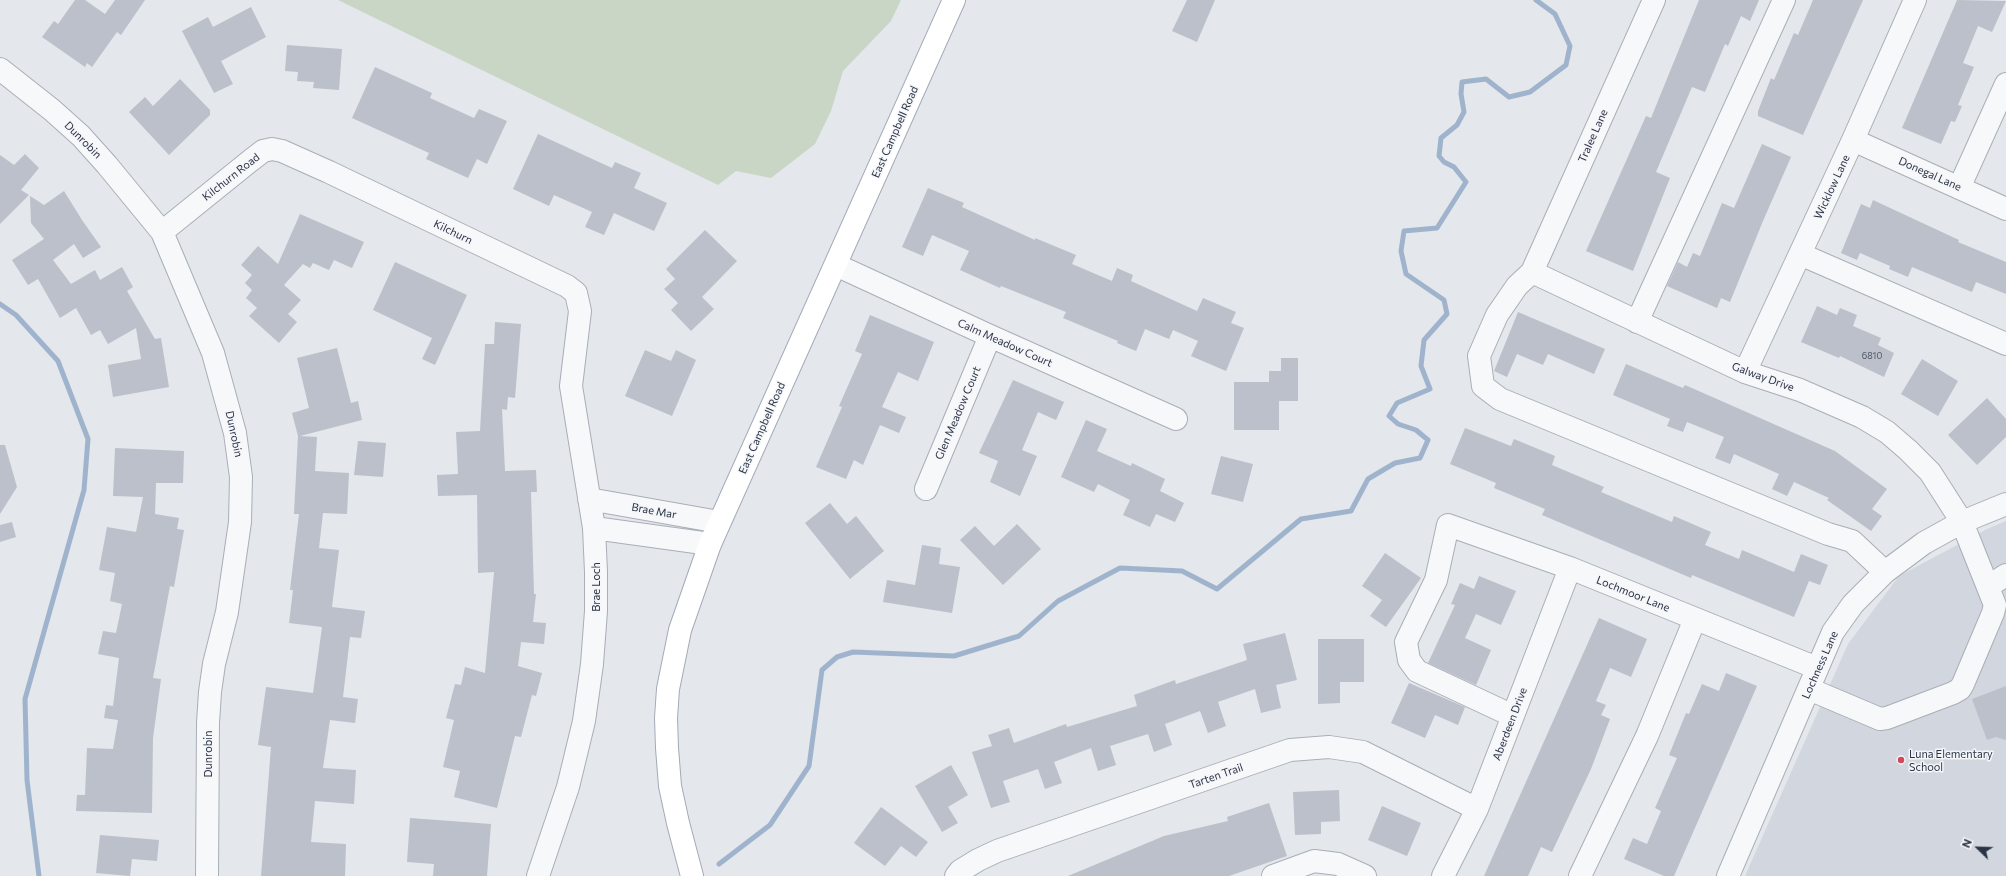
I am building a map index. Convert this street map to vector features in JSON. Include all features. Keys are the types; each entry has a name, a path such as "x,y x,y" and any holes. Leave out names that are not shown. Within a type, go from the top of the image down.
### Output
{"main road":[{"name":"East Campbell Road","path":"692,876 670,786 666,718 668,689 680,630 719,522 954,0"}],"street":[{"name":"Tralee Lane","path":"1532,272 1654,0"},
{"path":"1637,322 1784,0"},
{"name":"Wicklow Lane","path":"1745,372 1853,140 1915,0"},
{"name":"Dunrobin","path":"0,69 46,105 81,136 162,232 213,353 235,433 242,477 240,522 226,612 214,664 210,692 208,723 207,876"},
{"path":"1959,188 2006,84"},
{"name":"Donegal Lane","path":"1853,140 2006,209"},
{"name":"Kilchurn Road","path":"162,232 263,151 272,149 282,151 329,172"},
{"name":"Kilchurn","path":"329,172 567,286 576,294"},
{"path":"1800,254 2006,344"},
{"name":"Calm Meadow Court","path":"836,265 1176,419"},
{"name":"Galway Drive","path":"1532,272 1745,372 1800,390 1862,417 1887,432 1930,472 1997,581 1993,613 1960,689 1887,718 1880,719 1808,689"},
{"path":"1532,272 1517,286 1497,315 1479,356 1483,386 1500,399 1828,534 1852,541 1885,572"},
{"name":"Brae Loch","path":"538,876 568,787 585,715 592,664 596,611 594,528 588,499 571,386 580,311 576,294"},
{"name":"Glen Meadow Court","path":"926,489 990,336"},
{"name":"Brae Mar","path":"588,499 719,522"},
{"name":"Lochness Lane","path":"1728,876 1833,632 1853,604 1885,572 1924,543 1962,522 2006,504"},
{"name":"Lochmoor Lane","path":"1513,716 1417,671 1409,660 1406,642 1436,580 1448,525 1570,568 1817,668"},
{"path":"594,528 710,544"},
{"name":"Aberdeen Drive","path":"1443,876 1477,809 1570,568"},
{"path":"1580,876 1647,736 1695,619"},
{"name":"Tarten Trail","path":"956,876 960,871 978,860 997,851 1290,750 1329,746 1363,752 1477,809"},
{"path":"1273,876 1314,862 1338,864 1365,876"}],"shaded area":[{"name":"Luna Elementary School","path":"2006,521 2006,876 1745,876 1848,644 1899,576 1987,529"}],"green space":[{"path":"338,0 901,0 891,21 843,71 831,111 815,144 771,178 736,171 718,185"}],"building":[{"path":"75,0 85,0 105,14 115,0 145,0 121,35 117,32 92,67 87,63 85,67 42,37 54,21 58,24"},
{"path":"1187,0 1215,0 1197,42 1172,31"},
{"path":"1699,0 1759,0 1750,21 1741,16 1728,46 1725,44 1705,92 1692,87 1656,172 1670,178 1633,271 1586,251 1646,116 1651,118"},
{"path":"1813,0 1863,0 1803,135 1758,116 1758,111 1771,78 1774,80 1794,33 1798,35"},
{"path":"1957,0 2006,1 1992,32 1978,26 1963,63 1974,67 1958,105 1962,106 1955,122 1951,121 1941,144 1902,128"},
{"path":"251,7 266,37 221,61 233,84 214,93 182,31 208,17 213,27"},
{"path":"287,45 342,49 339,90 313,88 314,82 297,81 298,72 285,71"},
{"path":"375,67 432,93 430,98 474,118 479,109 507,121 487,164 477,159 468,178 426,159 429,153 352,118"},
{"path":"180,79 210,110 210,115 169,155 129,112 145,97 153,106"},
{"path":"538,134 612,168 615,162 641,173 634,188 667,203 654,231 614,213 604,235 585,227 592,212 554,195 549,206 513,189"},
{"path":"1762,144 1791,157 1730,302 1721,298 1717,308 1667,286 1678,262 1687,267 1693,253 1700,256 1722,203 1734,208"},
{"path":"25,154 39,168 21,190 29,195 0,224 0,155 14,165"},
{"path":"928,188 964,203 962,207 1035,240 1035,238 1076,255 1072,264 1112,281 1117,268 1133,275 1131,281 1197,311 1203,298 1236,312 1231,323 1244,328 1226,371 1191,356 1198,341 1173,330 1169,339 1145,329 1136,351 1117,343 1118,341 1063,318 1066,312 1001,286 1000,288 960,270 969,251 932,235 923,256 902,247"},
{"path":"64,191 101,247 83,258 74,244 53,260 71,284 95,270 100,280 122,267 133,287 127,291 155,339 161,338 169,387 113,397 108,365 141,359 136,328 108,344 100,330 91,335 76,308 60,318 38,279 28,285 12,260 44,239 31,223 30,196 44,205"},
{"path":"1873,200 1959,240 1958,242 2006,262 2006,294 1976,282 1972,292 1912,267 1908,277 1889,269 1890,266 1860,253 1857,260 1841,253 1861,204 1870,208"},
{"path":"300,214 364,242 352,268 334,260 329,270 313,263 310,268 303,264 284,285 301,300 288,314 297,322 279,343 249,316 257,308 246,298 252,290 245,283 252,275 241,265 258,246 278,264"},
{"path":"705,230 737,261 702,297 714,309 691,331 671,310 678,303 664,289 675,279 666,269"},
{"path":"395,262 467,295 435,365 422,359 432,338 373,310"},
{"path":"1817,306 1837,315 1840,308 1857,315 1853,326 1881,338 1878,345 1894,353 1884,377 1840,356 1839,358 1801,342"},
{"path":"1518,312 1605,349 1594,374 1548,354 1543,365 1517,354 1507,377 1494,371"},
{"path":"870,315 934,342 918,381 898,372 882,407 906,417 899,433 880,425 863,465 854,460 846,479 816,467 842,407 839,406 862,354 855,351"},
{"path":"495,322 521,324 515,398 508,397 507,410 502,409 505,471 536,470 537,492 531,492 534,594 536,594 533,622 546,623 544,644 521,642 518,666 542,673 536,696 532,695 521,737 515,736 497,808 454,797 460,771 443,767 454,720 446,718 455,684 461,685 465,667 485,673 494,572 478,573 477,495 438,496 437,475 458,474 456,432 480,431 485,344 494,344"},
{"path":"337,348 351,403 358,401 362,420 300,436 317,437 315,471 349,473 347,514 323,513 319,548 339,550 332,607 365,611 361,638 350,637 343,697 358,699 355,723 330,720 323,768 356,770 354,804 315,801 311,842 346,844 345,876 261,876 271,747 258,745 266,687 313,693 322,627 289,623 293,590 290,590 299,514 294,514 298,436 292,413 309,408 297,358"},
{"path":"645,350 671,361 676,350 696,360 672,416 625,396"},
{"path":"1281,358 1298,358 1298,401 1279,401 1279,430 1234,430 1234,382 1269,382 1269,371 1281,371"},
{"path":"1922,359 1958,381 1938,416 1901,394"},
{"path":"1626,364 1683,388 1685,385 1835,451 1887,489 1872,509 1882,516 1871,531 1827,500 1829,498 1794,482 1787,496 1772,489 1779,474 1734,454 1730,464 1715,458 1724,437 1687,422 1683,432 1667,426 1670,419 1613,395"},
{"path":"1013,380 1064,402 1056,420 1038,412 1022,450 1037,456 1020,496 990,482 998,461 979,453"},
{"path":"1987,398 2006,419 2006,437 1977,465 1948,435"},
{"path":"1086,420 1107,429 1097,451 1131,466 1132,463 1165,479 1160,491 1184,503 1175,522 1156,514 1150,527 1123,515 1130,500 1098,484 1094,492 1061,477"},
{"path":"1465,428 1511,446 1514,439 1555,456 1552,465 1604,487 1601,492 1672,522 1674,516 1711,532 1705,545 1739,559 1742,550 1794,572 1801,554 1828,565 1820,585 1809,581 1794,617 1692,575 1691,578 1542,515 1545,509 1494,488 1496,483 1450,464"},
{"path":"358,441 386,443 383,477 354,475"},
{"path":"0,445 5,445 17,487 0,514"},
{"path":"115,448 184,451 183,483 156,483 155,514 179,518 177,529 184,530 174,587 170,586 153,678 161,679 153,738 152,813 76,811 77,795 85,795 87,748 113,749 118,720 104,718 106,705 113,706 119,658 98,654 103,631 116,633 122,604 110,601 115,573 99,570 107,527 136,532 143,497 113,496"},
{"path":"1221,456 1253,464 1243,502 1211,494"},
{"path":"830,503 847,524 856,516 884,551 850,579 805,523"},
{"path":"12,522 16,537 0,542 0,525"},
{"path":"1017,524 1041,549 1003,585 960,540 975,526 994,546"},
{"path":"922,545 941,548 939,564 960,567 952,613 883,602 887,580 915,585"},
{"path":"1385,553 1421,578 1386,627 1370,616 1382,600 1362,586"},
{"path":"1479,576 1516,591 1501,625 1476,614 1465,638 1491,650 1476,685 1428,663 1455,605 1451,604 1460,583 1474,589"},
{"path":"1599,618 1647,639 1631,677 1610,668 1596,701 1606,705 1601,715 1610,719 1591,769 1552,852 1541,847 1528,876 1484,876"},
{"path":"1285,633 1297,680 1276,685 1281,708 1261,713 1255,689 1218,702 1226,726 1208,733 1200,711 1165,724 1172,745 1154,752 1148,734 1110,746 1116,765 1098,771 1091,748 1054,762 1062,783 1045,789 1038,769 1003,781 1010,802 991,808 972,752 992,746 988,735 1009,728 1014,743 1066,724 1067,727 1137,706 1134,695 1175,680 1176,684 1247,660 1243,644"},
{"path":"1318,639 1364,639 1364,682 1340,682 1340,703 1318,704"},
{"path":"1726,673 1757,686 1674,876 1664,876 1624,859 1633,838 1647,844 1661,811 1655,808 1677,758 1669,755 1686,713 1689,714 1702,684 1719,691"},
{"path":"1409,683 1465,707 1458,725 1435,715 1425,738 1391,723"},
{"path":"2006,686 2006,740 1996,737 1987,740 1972,699"},
{"path":"951,765 968,795 948,807 958,823 942,832 915,786"},
{"path":"1339,790 1340,821 1321,822 1321,834 1295,835 1293,792"},
{"path":"1269,803 1287,856 1229,876 1068,876 1164,836 1228,821 1227,817"},
{"path":"1382,806 1421,823 1407,856 1368,840"},
{"path":"881,807 928,842 916,857 901,846 885,866 854,843"},
{"path":"410,818 491,824 487,876 433,876 434,864 407,862"},
{"path":"100,835 159,840 157,861 132,859 130,876 96,873"}],"waterway":[{"path":"719,864 770,825 809,766 822,670 837,657 853,652 954,656 1019,636 1058,601 1120,568 1182,571 1217,589 1301,519 1351,511 1368,479 1395,463 1420,458 1428,440 1416,430 1398,424 1389,416 1397,403 1430,389 1421,366 1424,340 1447,314 1444,300 1406,274 1401,251 1404,231 1437,228 1466,182 1454,167 1444,162 1439,156 1441,138 1457,125 1464,112 1461,94 1462,82 1486,79 1509,97 1530,92 1566,65 1570,46 1555,14 1536,0"},
{"path":"0,304 16,315 58,361 88,439 84,490 25,699 27,780 39,876"}],"place":[{"name":"Luna Elementary School","path":"1901,760"}]}
